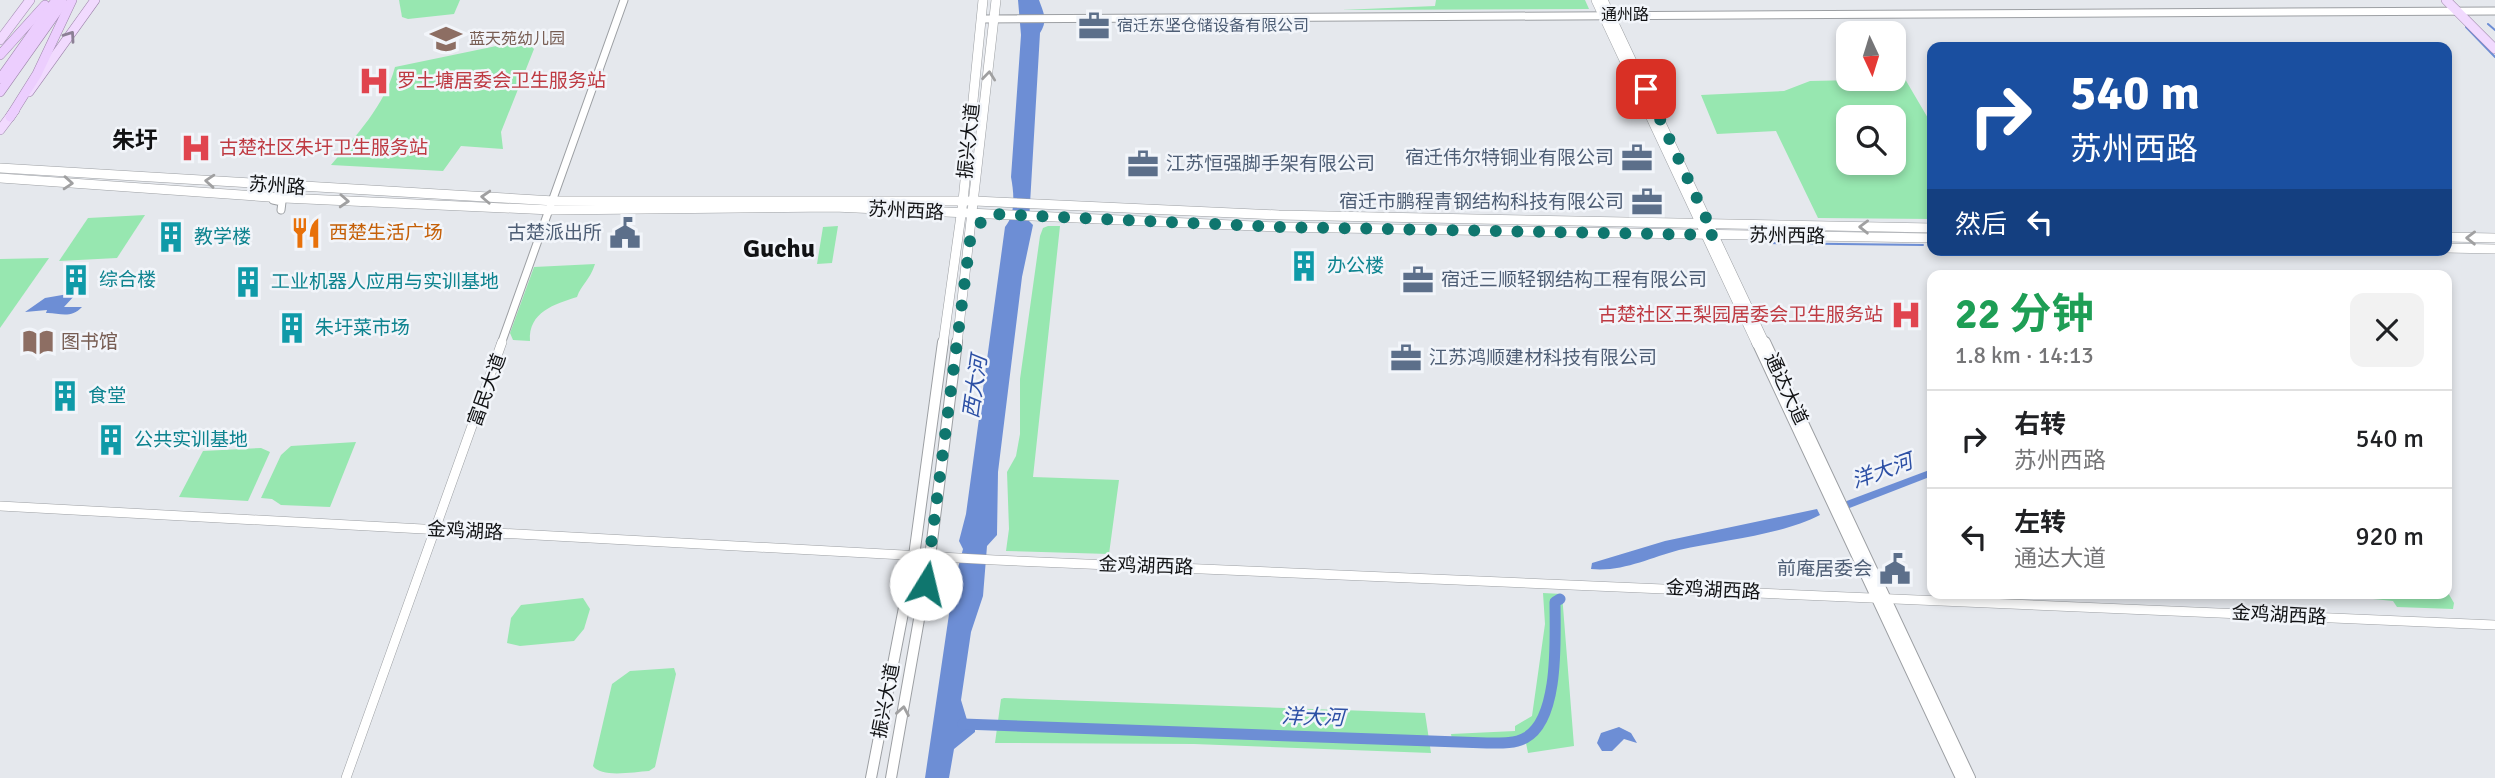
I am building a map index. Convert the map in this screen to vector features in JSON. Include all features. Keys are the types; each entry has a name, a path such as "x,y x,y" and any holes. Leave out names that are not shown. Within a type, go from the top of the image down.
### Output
{"highway":[{"path":"0,55 48,0"},
{"path":"0,79 56,0"},
{"path":"0,92 65,0"},
{"path":"10,117 37,74 50,41 72,0"}],"main road":[{"path":"0,40 30,0"},
{"path":"0,130 96,0"},
{"name":"振兴大道","path":"871,778 914,556 961,213 983,0"},
{"name":"振兴大道","path":"891,778 930,557 974,214 996,0"},
{"name":"通达大道","path":"1596,0 1607,16 1705,224 1961,778"},
{"name":"通达大道","path":"1604,0 1607,16"},
{"path":"2446,0 2495,42"},
{"path":"2453,0 2495,49"},
{"name":"苏州路","path":"2,167 552,206"},
{"name":"苏州路","path":"1,178 204,192 552,206"},
{"path":"977,185 998,202"},
{"path":"939,212 944,201 964,188"},
{"name":"苏州西路","path":"552,206 975,201 1279,215 1927,228"},
{"name":"苏州西路","path":"552,206 834,207 1279,227 1927,238"},
{"path":"928,212 952,219 958,237"},
{"path":"970,241 976,227 995,214"},
{"path":"2452,237 2495,238"},
{"path":"2452,248 2495,249"},
{"name":"通达大道","path":"1879,597 1970,778"}],"street":[{"name":"富民大道","path":"346,778 624,0"},
{"name":"通州路","path":"981,19 2495,11"},
{"path":"204,192 279,201 283,204 281,210"},
{"name":"金鸡湖路","path":"0,506 930,557"},
{"name":"金鸡湖西路","path":"930,557 2495,625"}],"green space":[{"path":"399,0 460,0 454,14 408,19 402,17"},
{"path":"1436,0 1585,0 1589,9 1341,10 1435,6"},
{"path":"506,44 529,44 534,49 501,132 503,149 461,146 443,171 331,165 377,107 395,67"},
{"path":"1836,80 1836,91 1906,91 1906,81 1927,116 1927,219 1818,218 1776,131 1717,134 1701,95 1784,91 1810,81"},
{"path":"145,215 117,258 59,261 88,218"},
{"path":"838,226 832,263 817,264 823,227"},
{"path":"1060,226 1033,477 1119,480 1109,554 1006,551 1009,529 1007,472 1016,456 1020,434 1020,379 1040,236 1043,228"},
{"path":"49,258 0,328 0,259"},
{"path":"595,264 577,297 552,306 538,316 533,323 530,341 513,340 510,333 534,267"},
{"path":"356,442 330,507 281,505 272,499 261,498 281,455 291,446"},
{"path":"261,448 270,452 248,501 179,497 203,451"},
{"path":"1543,593 1562,594 1574,746 1528,753 1526,743 1453,745 1451,734 1515,731 1515,726 1532,716 1545,624"},
{"path":"583,598 590,609 584,629 574,641 520,646 507,643 511,618 521,605"},
{"path":"2373,599 2452,599 2454,603 2453,609 2397,607 2393,601"},
{"path":"674,668 676,674 655,767 649,771 626,773 597,770 593,766 612,684 630,671"},
{"path":"1001,699 1425,713 1431,753 1194,744 995,743"}],"water":[{"path":"1018,0 1039,0 1044,17 1040,33 1029,221 1033,225 1022,277 998,472 997,535 987,546 983,596 971,632 961,700 967,720 975,722 975,732 954,749 949,778 925,778 953,587 963,549 959,541 966,514 1005,227 1013,210 1011,177 1021,35"},
{"path":"75,295 64,307 82,307 73,313 46,313 47,310 25,312 45,298"},
{"path":"1927,471 1927,478 1847,509 1844,502"},
{"path":"1817,509 1820,515 1788,527 1679,550 1625,566 1591,569 1592,563 1665,541"},
{"path":"1619,727 1631,733 1637,743 1624,739 1612,751 1602,751 1597,743 1601,733"}],"waterway":[{"path":"2488,24 2495,30"},
{"path":"2466,27 2495,57"},
{"path":"1768,243 1923,245"},
{"name":"洋大河","path":"963,724 1487,743 1516,741 1525,738 1536,728 1550,696 1555,655 1555,602 1560,599"}],"place":[{"name":"宿迁东坚仓储设备有限公司","path":"1094,26"},
{"name":"蓝天苑幼儿园","path":"446,39"},
{"name":"罗土塘居委会卫生服务站","path":"374,81"},
{"name":"古楚社区朱圩卫生服务站","path":"196,148"},
{"name":"宿迁伟尔特铜业有限公司","path":"1637,158"},
{"name":"江苏恒强脚手架有限公司","path":"1143,164"},
{"name":"宿迁市鹏程青钢结构科技有限公司","path":"1647,202"},
{"name":"西楚生活广场","path":"306,233"},
{"name":"古楚派出所","path":"625,233"},
{"name":"教学楼","path":"171,237"},
{"name":"办公楼","path":"1304,266"},
{"name":"综合楼","path":"76,280"},
{"name":"宿迁三顺轻钢结构工程有限公司","path":"1418,280"},
{"name":"工业机器人应用与实训基地","path":"248,282"},
{"name":"古楚社区王梨园居委会卫生服务站","path":"1906,315"},
{"name":"朱圩菜市场","path":"292,328"},
{"name":"图书馆","path":"38,342"},
{"name":"江苏鸿顺建材科技有限公司","path":"1406,358"},
{"name":"食堂","path":"65,396"},
{"name":"公共实训基地","path":"111,440"},
{"name":"前庵居委会","path":"1895,569"}],"district":[{"name":"朱圩","path":"135,140"},
{"name":"Guchu","path":"779,249"}],"route":[{"path":"926,584 970,241 976,227 985,218 992,214 1279,227 1714,235 1646,89"}],"water label":[{"name":"西大河","path":"975,387"}]}
